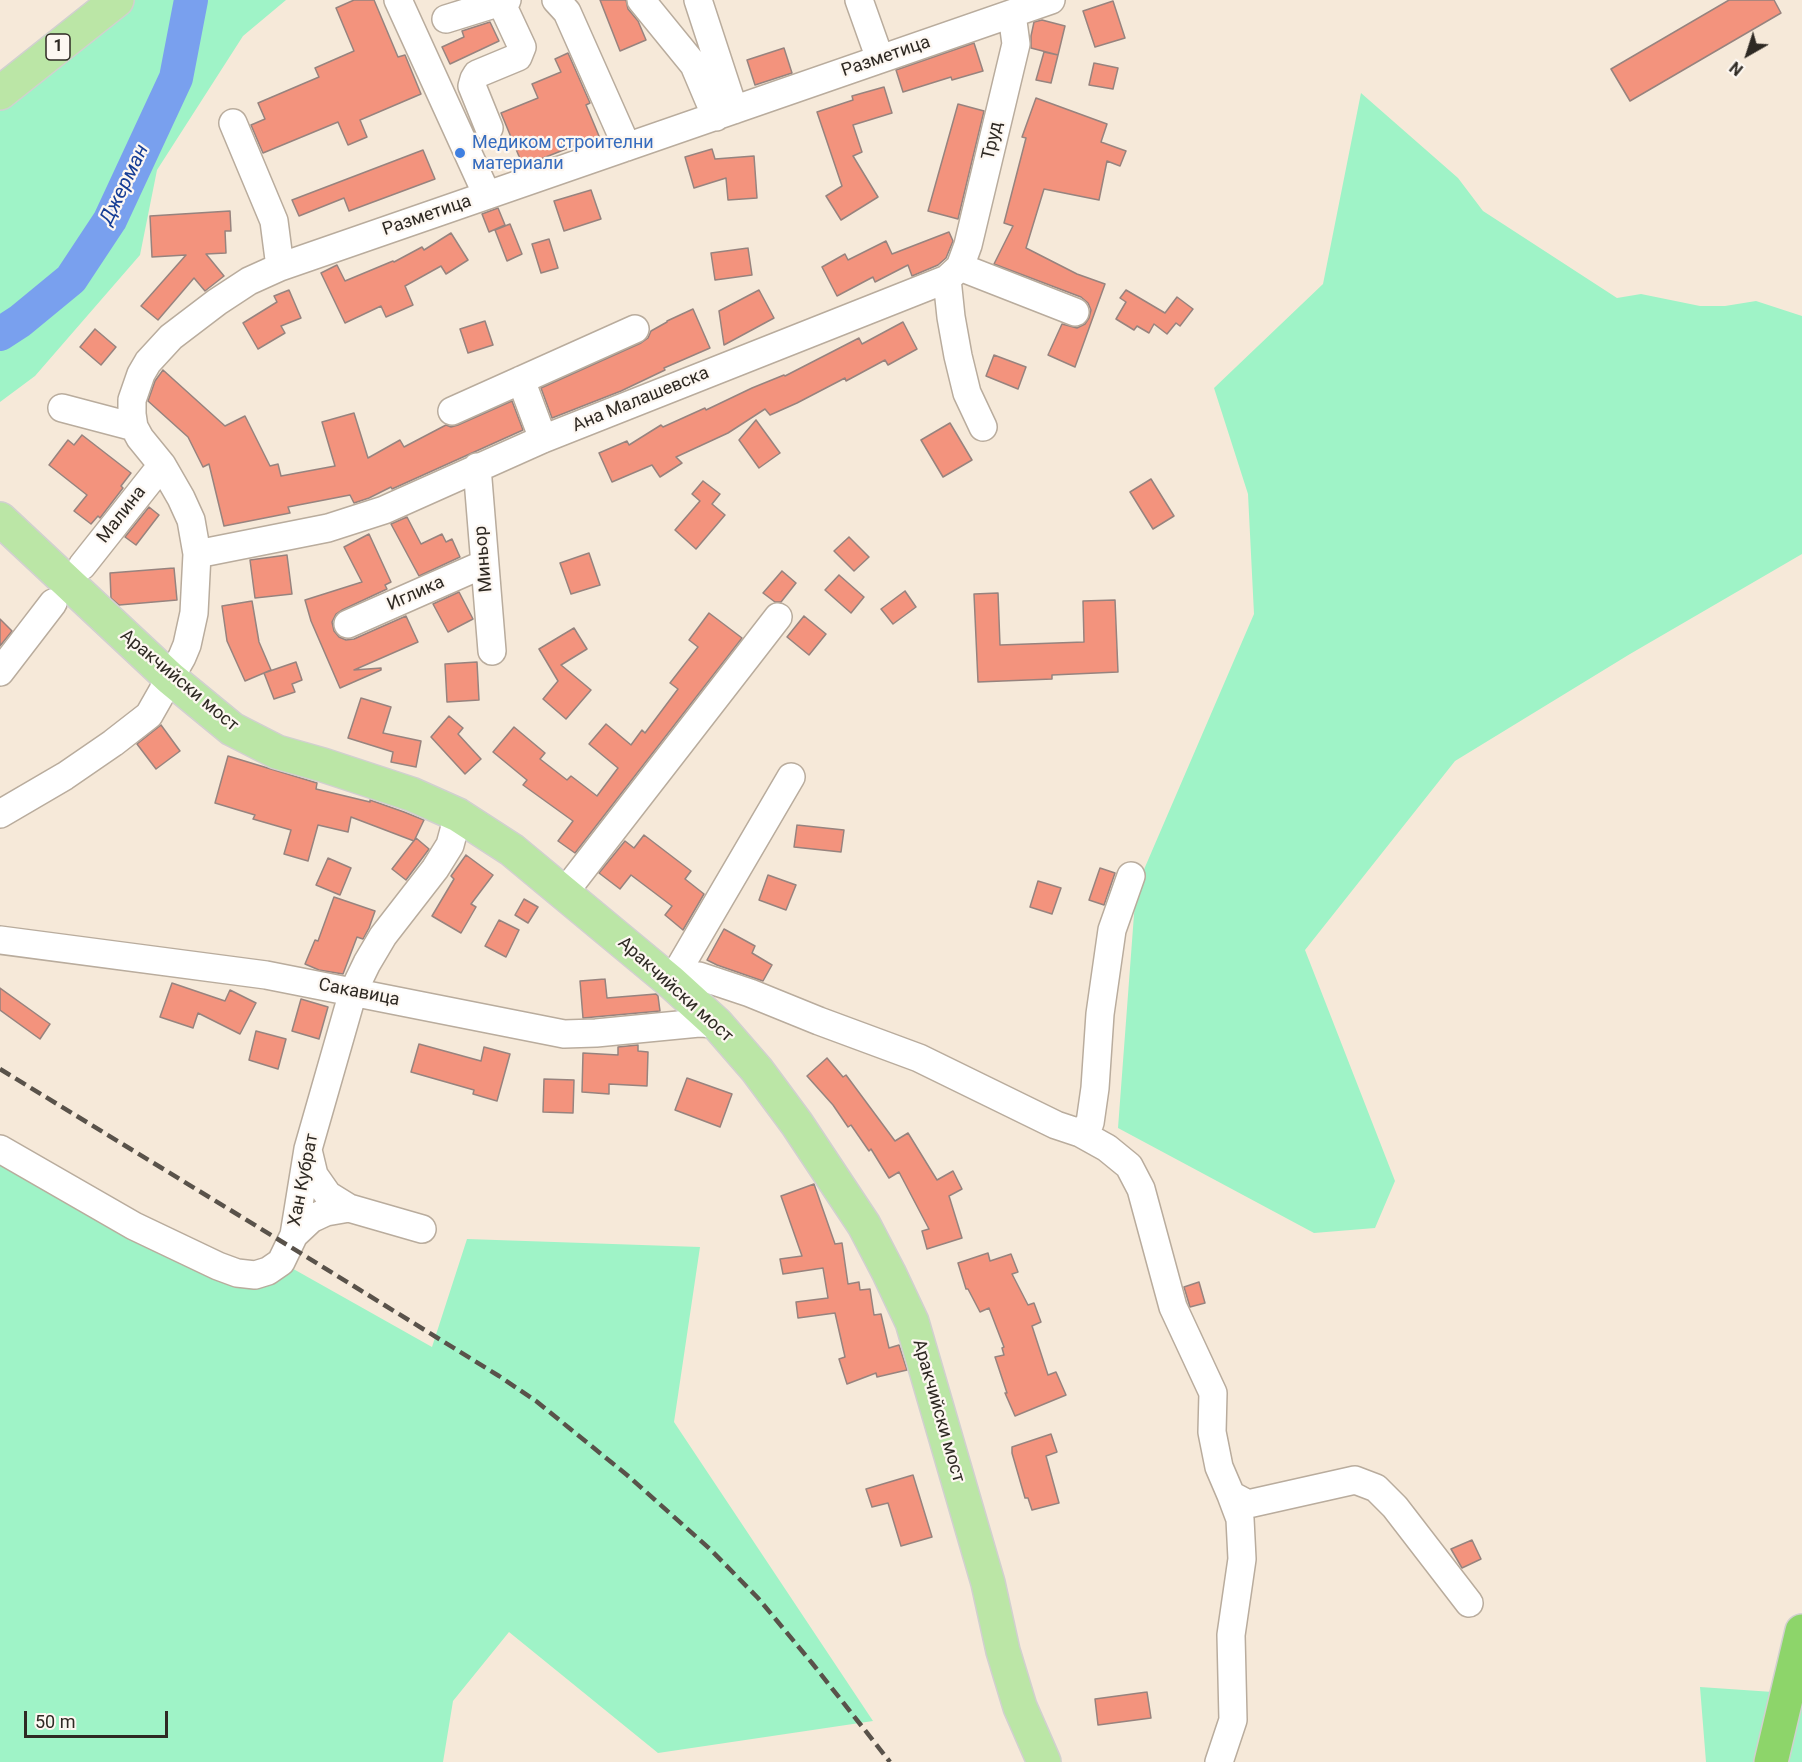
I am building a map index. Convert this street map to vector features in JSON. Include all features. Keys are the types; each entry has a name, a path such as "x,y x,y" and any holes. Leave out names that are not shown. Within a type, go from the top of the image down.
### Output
{"highway":[{"path":"1771,1762 1802,1631"}],"main road":[{"name":"1","path":"0,93 117,0"},
{"name":"Аракчийски мост","path":"0,519 170,678 232,729 277,752 411,794 458,815 512,850 671,982 717,1024 757,1070 797,1124 864,1225 912,1322 988,1583 1003,1650 1020,1707 1044,1762"}],"street":[{"path":"398,0 487,195"},
{"path":"556,0 567,12 627,147"},
{"path":"641,0 694,65 725,113"},
{"path":"698,0 725,113"},
{"path":"859,0 880,59"},
{"name":"Разметица","path":"134,427 132,400 136,385 148,362 171,337 249,281 280,267 1051,0"},
{"path":"446,19 504,1 522,46 518,57 477,74 474,79 472,86 489,128"},
{"name":"Труд","path":"983,427 968,393 958,356 951,317 954,273 968,245 1016,44 1012,14"},
{"path":"233,123 274,221 280,267"},
{"path":"954,273 1075,312"},
{"name":"Ана Малашевска","path":"197,554 328,528 384,510 543,439 954,273"},
{"path":"452,411 635,329"},
{"path":"521,380 543,439"},
{"path":"0,814 65,776 149,715 182,657 191,628 197,554 191,520 162,465 134,427 62,408"},
{"name":"Малина","path":"82,566 162,465"},
{"name":"Миньор","path":"477,467 492,651"},
{"name":"Иглика","path":"348,624 484,564"},
{"path":"0,672 53,603"},
{"path":"564,893 778,617"},
{"path":"671,982 791,777"},
{"name":"Хан Кубрат","path":"4,1154 134,1226 218,1266 237,1273 255,1275 268,1271 281,1262 294,1235 308,1149 353,992 383,936 445,853 450,844 458,815"},
{"path":"1080,1133 1090,1123 1100,1014 1112,930 1131,876"},
{"name":"Сакавица","path":"0,940 266,975 564,1034 596,1034 699,1023 717,1024"},
{"path":"671,982 699,976 750,993 919,1058 1056,1125 1080,1133 1107,1148 1129,1166 1141,1189 1173,1307 1213,1393 1212,1432 1219,1467 1240,1519 1242,1559 1231,1635 1233,1720 1219,1762"},
{"path":"308,1149 314,1175 328,1195 349,1208 422,1229"},
{"path":"294,1235 311,1219 326,1212 349,1208"},
{"path":"1230,1495 1248,1504 1355,1480 1376,1488 1395,1507 1469,1603"}],"green space":[{"path":"117,0 286,0 243,36 157,170 140,255 35,376 0,402 0,93"},
{"path":"1361,93 1458,178 1483,211 1617,298 1641,294 1700,306 1725,306 1756,301 1802,316 1802,554 1630,654 1455,761 1305,950 1395,1181 1375,1228 1314,1233 1118,1128 1136,888 1254,614 1248,494 1214,388 1323,284"},
{"path":"0,1149 218,1266 281,1262 432,1347 467,1239 700,1247 674,1422 873,1721 658,1753 509,1632 453,1701 443,1762 0,1762"},
{"path":"1700,1687 1802,1694 1802,1762 1706,1762"}],"building":[{"path":"354,0 374,0 398,57 405,55 421,94 360,120 367,137 348,145 338,122 263,153 251,125 265,119 258,103 319,77 315,68 354,51 336,8"},
{"path":"600,0 626,0 628,9 638,21 646,40 620,51"},
{"path":"1729,0 1774,0 1781,13 1630,101 1611,69"},
{"path":"1113,1 1125,38 1095,47 1083,11"},
{"path":"1042,20 1065,26 1058,55 1031,48 1034,22"},
{"path":"490,22 499,41 450,64 442,47 464,37 462,31"},
{"path":"974,43 983,71 952,80 951,77 903,92 896,70"},
{"path":"784,48 792,73 755,85 747,60"},
{"path":"1044,52 1058,55 1051,83 1036,80"},
{"path":"568,53 590,103 586,105 599,136 523,166 501,113 538,98 532,84 561,72 555,59"},
{"path":"1094,63 1118,68 1113,89 1089,85"},
{"path":"884,87 892,113 853,125 862,152 853,156 878,197 841,220 826,196 842,186 817,112 853,100 852,96"},
{"path":"1036,98 1107,124 1101,142 1126,151 1120,166 1107,161 1099,200 1044,189 1026,248 1077,274 1105,284 1075,367 1048,355 1062,324 1077,328 1085,324 1091,310 1088,303 1081,297 994,264 1013,226 1004,223 1026,138 1022,137"},
{"path":"958,104 984,111 958,219 928,211"},
{"path":"712,149 715,159 754,156 757,198 728,200 726,178 694,188 685,157"},
{"path":"423,150 435,179 349,211 344,198 299,216 292,200"},
{"path":"591,190 601,219 564,231 554,201"},
{"path":"498,208 505,225 489,232 482,214"},
{"path":"230,211 231,231 225,231 226,253 206,254 224,276 205,291 194,278 158,320 141,306 186,255 152,257 150,216"},
{"path":"510,224 522,254 507,261 495,230"},
{"path":"949,232 953,241 946,258 938,265 912,276 908,265 875,282 873,277 837,296 822,267 845,254 848,260 886,241 892,254"},
{"path":"451,233 468,260 446,274 441,266 405,286 413,305 386,317 381,306 345,323 321,273 337,265 345,281 394,262 422,247 424,250"},
{"path":"549,239 558,268 541,273 532,244"},
{"path":"748,248 752,275 715,280 711,253"},
{"path":"289,290 301,318 281,326 285,333 258,349 243,323 277,302 274,296"},
{"path":"759,290 774,318 724,345 719,311"},
{"path":"1126,290 1165,313 1177,297 1193,309 1180,326 1176,323 1167,334 1154,324 1149,333 1137,326 1134,330 1116,319 1126,302 1120,298"},
{"path":"693,309 710,348 664,368 665,370 621,391 552,418 541,388 641,343 648,338 651,331"},
{"path":"485,321 493,345 468,353 460,329"},
{"path":"903,322 917,349 888,365 885,360 846,381 845,378 770,415 765,409 728,433 676,457 682,463 660,477 652,465 612,482 599,453 627,441 629,445 661,425 663,427 785,376 859,338 862,344"},
{"path":"95,329 116,347 101,365 80,347"},
{"path":"994,355 1026,367 1018,389 986,376"},
{"path":"163,370 225,426 245,416 270,466 278,464 281,476 335,466 322,422 354,413 368,458 400,440 404,447 446,425 451,427 458,425 512,401 523,430 392,489 391,487 354,503 350,495 288,507 290,513 224,526 209,464 203,467 188,437 148,401 155,381"},
{"path":"756,420 780,453 759,468 739,440"},
{"path":"950,423 972,460 943,477 921,440"},
{"path":"82,435 131,473 121,486 123,488 100,518 98,516 91,524 74,511 87,495 49,465 68,440 74,445"},
{"path":"1151,479 1174,516 1153,529 1130,492"},
{"path":"703,481 720,494 712,504 725,515 696,549 675,530 700,501 692,494"},
{"path":"149,507 159,515 136,545 125,537"},
{"path":"407,517 421,544 442,534 446,542 452,539 460,557 419,576 391,524"},
{"path":"369,534 391,582 385,585 387,589 336,614 332,622 334,631 346,640 354,639 406,616 418,642 354,670 381,668 340,688 311,621 305,600 362,582 344,547"},
{"path":"849,537 869,557 854,571 834,551"},
{"path":"589,553 600,585 571,594 560,563"},
{"path":"287,555 292,594 255,598 250,560"},
{"path":"174,568 177,600 119,605 111,598 110,573"},
{"path":"782,571 796,583 781,602 775,602 763,593"},
{"path":"839,575 864,597 851,613 825,590"},
{"path":"905,591 916,607 893,624 881,609"},
{"path":"459,592 473,619 448,632 433,604"},
{"path":"998,593 1000,645 1084,642 1083,601 1115,600 1118,672 1052,675 1052,679 978,682 974,594"},
{"path":"252,601 259,642 271,670 245,681 227,641 222,606"},
{"path":"709,613 742,638 575,853 558,841 573,821 523,785 527,780 493,752 514,727 545,753 540,759 567,780 571,776 597,796 618,768 589,744 606,724 631,745 642,730 645,733 678,689 670,683 698,647 689,640"},
{"path":"804,616 826,634 809,655 787,637"},
{"path":"0,619 12,631 0,646"},
{"path":"574,628 587,649 561,665 591,690 566,719 543,699 558,681 539,649"},
{"path":"296,662 302,680 292,684 295,692 274,699 264,673"},
{"path":"477,662 479,700 447,702 445,664"},
{"path":"361,698 391,707 383,733 421,741 416,767 391,762 393,752 348,738"},
{"path":"449,716 463,728 458,734 481,759 465,774 431,737"},
{"path":"161,725 180,751 156,769 137,744"},
{"path":"228,756 317,783 316,789 370,802 370,800 424,820 414,841 351,817 348,832 318,825 308,861 284,854 291,830 253,819 255,815 215,803"},
{"path":"797,825 844,830 841,852 794,847"},
{"path":"644,835 691,871 685,879 704,894 683,930 665,915 672,906 631,875 620,889 599,873 625,841 634,848"},
{"path":"416,838 429,849 406,880 392,869"},
{"path":"466,855 493,875 471,904 476,907 461,933 432,916 454,879 451,876"},
{"path":"328,858 351,868 340,895 316,885"},
{"path":"1100,868 1115,873 1104,905 1089,900"},
{"path":"768,875 796,885 786,910 759,900"},
{"path":"1038,881 1061,888 1052,914 1030,907"},
{"path":"334,897 375,911 363,939 357,937 343,974 319,970 305,964 315,940 318,941"},
{"path":"524,899 538,907 528,923 515,915"},
{"path":"499,920 519,930 506,957 485,946"},
{"path":"724,929 755,946 752,953 772,965 763,981 707,960"},
{"path":"605,979 607,998 656,994 660,1011 583,1018 580,981"},
{"path":"172,983 225,1001 230,990 256,1003 240,1034 198,1013 193,1028 160,1017"},
{"path":"0,988 50,1024 40,1039 0,1010"},
{"path":"301,999 328,1007 319,1039 292,1031"},
{"path":"256,1031 286,1039 278,1069 249,1060"},
{"path":"419,1044 481,1061 484,1047 510,1054 497,1101 473,1094 474,1090 411,1072"},
{"path":"638,1045 638,1051 648,1052 647,1086 609,1084 609,1094 582,1092 583,1053 618,1055 618,1047"},
{"path":"827,1058 843,1077 846,1075 895,1141 908,1133 937,1180 953,1171 962,1189 949,1196 962,1238 927,1249 922,1231 929,1229 899,1172 889,1178 871,1149 869,1151 851,1125 848,1127 833,1105 807,1076"},
{"path":"687,1078 732,1094 720,1127 675,1110"},
{"path":"544,1079 574,1080 573,1113 543,1112"},
{"path":"814,1184 835,1244 842,1243 848,1284 859,1282 860,1290 870,1289 874,1315 881,1314 889,1348 899,1345 907,1370 877,1377 876,1373 847,1384 839,1359 845,1357 835,1313 798,1318 796,1302 828,1298 823,1268 783,1274 780,1259 802,1256 781,1196"},
{"path":"988,1253 990,1261 1011,1254 1018,1272 1012,1274 1028,1305 1034,1303 1041,1322 1032,1326 1048,1375 1056,1372 1066,1395 1015,1416 1005,1393 1007,1393 995,1357 1004,1355 1002,1348 1004,1347 989,1308 980,1312 966,1289 958,1263"},
{"path":"1199,1282 1205,1303 1190,1307 1184,1287"},
{"path":"1051,1434 1057,1452 1046,1456 1059,1503 1032,1510 1028,1498 1025,1498 1012,1447"},
{"path":"913,1475 932,1537 901,1546 888,1503 872,1507 866,1489"},
{"path":"1472,1540 1481,1559 1462,1568 1451,1549"},
{"path":"1147,1692 1151,1718 1098,1725 1095,1699"}],"waterway":[{"name":"Джерман","path":"0,334 20,321 71,279 110,220 176,78 191,0"}],"railway":[{"path":"0,1069 536,1401 627,1475 710,1549 758,1598 890,1762"}],"place":[{"name":"Медиком строителни материали","path":"460,153"}]}
